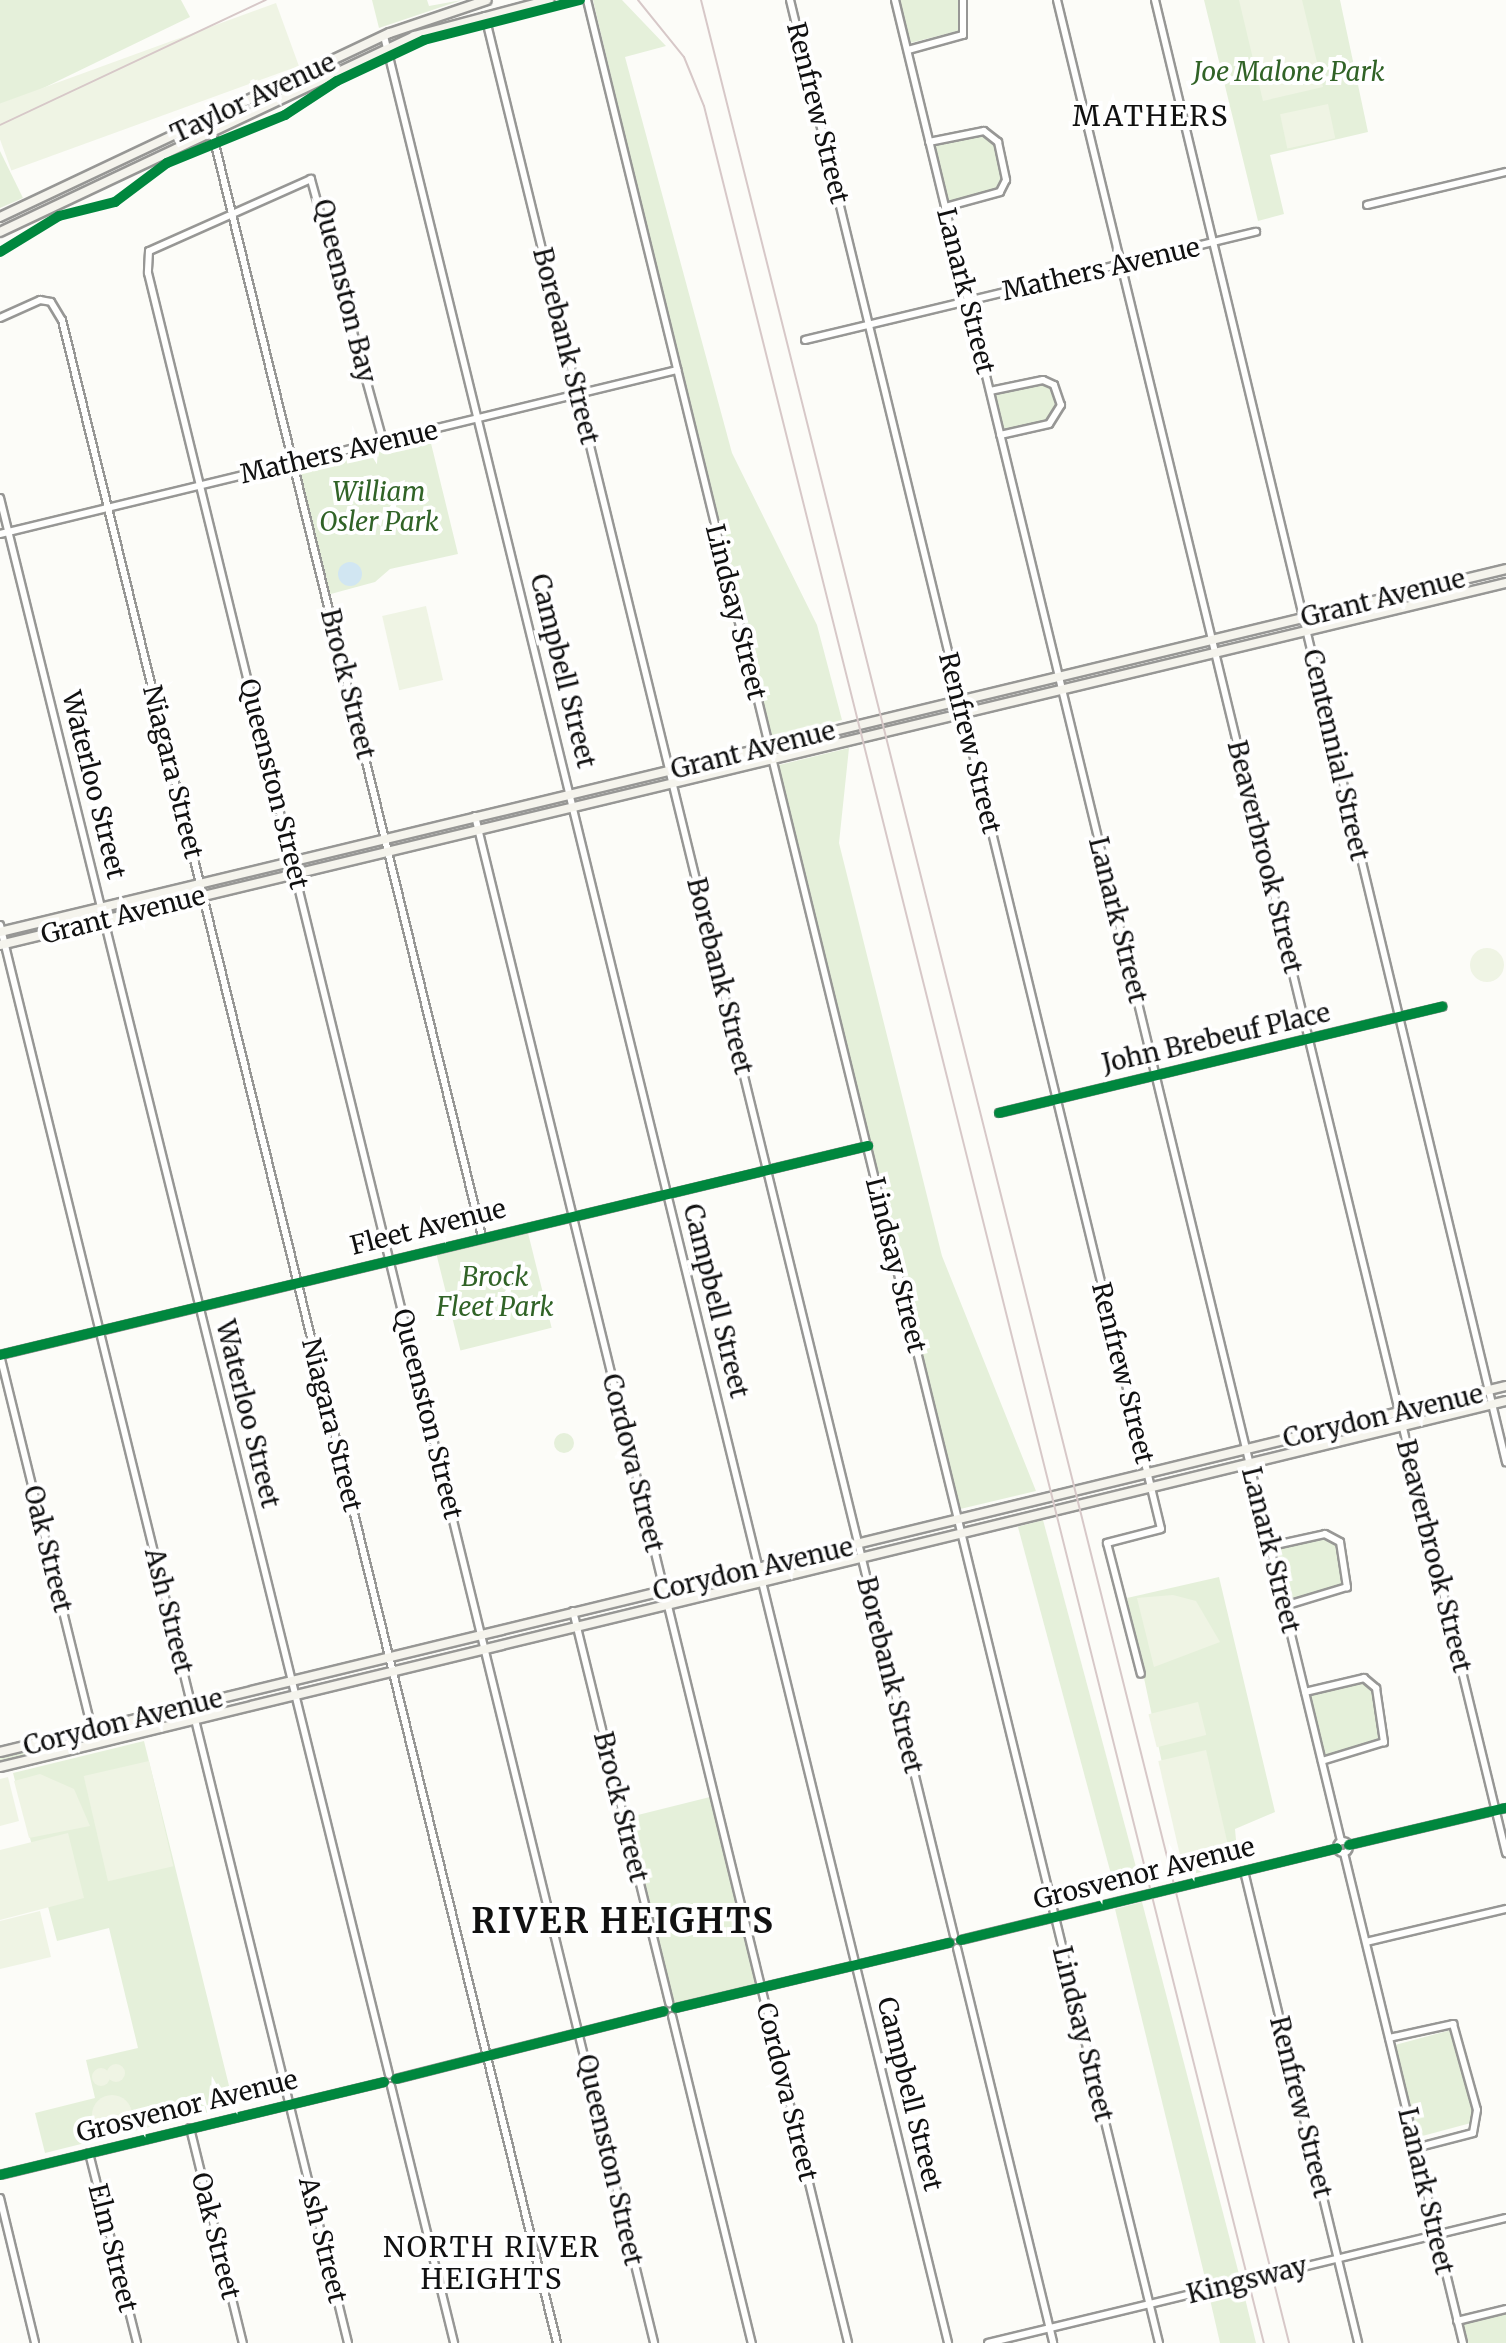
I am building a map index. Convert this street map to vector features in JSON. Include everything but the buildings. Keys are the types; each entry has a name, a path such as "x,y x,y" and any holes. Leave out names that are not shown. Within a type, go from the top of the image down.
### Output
{"main road":[{"name":"Taylor Avenue","path":"0,217 384,36 487,0"},
{"name":"Taylor Avenue","path":"0,232 388,49 485,16 549,0"},
{"path":"12,226 24,205"},
{"name":"Grant Avenue","path":"0,929 1506,569"},
{"name":"Grant Avenue","path":"2,945 1506,583"},
{"name":"Corydon Avenue","path":"0,1752 1506,1386"},
{"name":"Corydon Avenue","path":"0,1767 1506,1401"}],"street":[{"name":"Lindsay Street","path":"587,0 1159,2343"},
{"name":"Renfrew Street","path":"790,0 1161,1529 1107,1543 1141,1674"},
{"name":"Lanark Street","path":"895,0 1341,1841"},
{"path":"908,50 963,35 963,0"},
{"name":"Beaverbrook Street","path":"1057,0 1506,1853"},
{"name":"Centennial Street","path":"1155,0 1506,1462"},
{"name":"Borebank Street","path":"485,16 954,1936"},
{"name":"Campbell Street","path":"384,36 948,2343"},
{"path":"929,142 984,131 998,142 1006,180 1000,192 945,207"},
{"name":"Brock Street","path":"212,132 482,1236"},
{"path":"1367,205 1506,172"},
{"name":"Queenston Bay","path":"201,484 145,257 232,211 304,178 317,184 383,441"},
{"name":"Mathers Avenue","path":"805,340 1256,232"},
{"name":"Niagara Street","path":"0,318 40,300 58,311 109,507 557,2343"},
{"name":"Mathers Avenue","path":"0,534 677,370"},
{"path":"990,391 1043,380 1054,385 1061,405 1049,424 1000,435"},
{"name":"Queenston Street","path":"201,484 654,2343"},
{"name":"Waterloo Street","path":"0,498 389,2075"},
{"name":"Cordova Street","path":"475,816 848,2343"},
{"name":"Ash Street","path":"0,929 348,2343"},
{"name":"John Brebeuf Place","path":"999,1113 1442,1007"},
{"name":"Fleet Avenue","path":"0,1355 482,1236 868,1146"},
{"name":"Oak Street","path":"0,1355 95,1743"},
{"path":"1271,1546 1325,1534 1340,1542 1347,1587 1284,1606"},
{"name":"Brock Street","path":"573,1611 669,2003"},
{"path":"1305,1692 1364,1678 1376,1688 1384,1742 1322,1761"},
{"path":"1349,1845 1344,1853 1337,1848 1341,1841 1349,1845 1506,1808"},
{"name":"Grosvenor Avenue","path":"961,1940 1337,1848"},
{"name":"Lanark Street","path":"1344,1853 1463,2343"},
{"name":"Renfrew Street","path":"1244,1871 1358,2343"},
{"path":"1366,1942 1506,1909"},
{"path":"391,2086 396,2079 664,2011 669,2003 676,2008 762,1989 949,1943 954,1936 961,1940 957,1948 1053,2343"},
{"path":"949,1943 957,1948"},
{"path":"676,2008 672,2016 752,2343"},
{"path":"664,2011 672,2016"},
{"path":"1389,2038 1453,2024 1477,2110 1473,2133 1416,2148"},
{"path":"396,2079 389,2075 384,2082 391,2086 454,2343"},
{"name":"Grosvenor Avenue","path":"0,2175 384,2082"},
{"name":"Oak Street","path":"190,2128 243,2343"},
{"name":"Elm Street","path":"89,2153 137,2343"},
{"path":"0,2198 35,2343"},
{"name":"Kingsway","path":"988,2343 1506,2218"},
{"path":"1457,2321 1506,2309"}],"green space":[{"path":"0,0 181,0 190,17 0,109"},
{"path":"372,0 427,0 429,6 462,0 379,28"},
{"path":"593,0 622,0 666,46 625,57 732,453 817,625 842,720 767,738"},
{"path":"899,0 959,0 962,30 910,43"},
{"name":"Joe Malone Park","path":"1204,0 1340,0 1368,132 1270,155 1284,214 1258,221"},
{"path":"1239,0 1302,0 1323,87 1263,101"},
{"path":"276,3 299,66 11,171 0,139 0,103"},
{"path":"1328,104 1335,138 1287,148 1280,114"},
{"path":"976,131 994,136 1006,180 1000,192 945,207 929,142"},
{"path":"0,151 23,198 0,208"},
{"path":"1043,380 1054,385 1057,419 1000,435 990,391"},
{"name":"William Osler Park","path":"428,431 458,554 390,569 375,582 327,595 293,461"},
{"path":"426,606 443,680 399,690 382,616"},
{"path":"849,748 839,843 942,1256 1036,1491 956,1510 775,766"},
{"path":"1487,948 1499,953 1504,965 1499,977 1487,982 1475,977 1470,965 1475,953"},
{"name":"Brock Fleet Park","path":"526,1225 552,1328 460,1351 435,1248"},
{"path":"564,1433 571,1436 574,1443 571,1450 564,1453 557,1450 554,1443 557,1436"},
{"path":"1043,1520 1141,1886 1116,1893 1018,1527"},
{"path":"1325,1534 1340,1542 1347,1587 1284,1606 1271,1546"},
{"path":"1219,1577 1275,1812 1235,1829 1238,1862 1186,1876 1127,1598"},
{"path":"1173,1595 1196,1601 1220,1642 1154,1667 1137,1598"},
{"path":"1358,1679 1374,1684 1385,1729 1380,1746 1322,1761 1306,1692"},
{"path":"1198,1702 1206,1735 1157,1747 1149,1714"},
{"path":"87,1737 85,1741 0,1761 0,1756"},
{"path":"144,1741 234,2106 45,2153 35,2113 95,2098 86,2060 138,2048 109,1928 57,1941 13,1773"},
{"path":"1206,1750 1229,1850 1181,1861 1158,1761"},
{"path":"149,1761 173,1866 108,1881 84,1776"},
{"path":"40,1774 74,1789 90,1826 29,1838 14,1781"},
{"path":"8,1777 19,1821 0,1826 0,1779"},
{"path":"714,1796 762,1989 672,2012 624,1818"},
{"path":"68,1833 84,1898 0,1920 0,1850"},
{"path":"1142,1902 1240,2278 1207,2286 1115,1909"},
{"path":"40,1911 51,1957 0,1969 0,1921"},
{"path":"1451,2030 1476,2122 1419,2137 1394,2045"},
{"path":"112,2064 120,2064 125,2073 123,2080 112,2082 107,2077 107,2069"},
{"path":"97,2068 105,2068 110,2077 108,2084 97,2086 92,2081 92,2073"},
{"path":"112,2095 126,2101 132,2115 126,2129 112,2135 98,2129 92,2115 98,2101"},
{"path":"1242,2286 1256,2343 1220,2343 1209,2295"},
{"path":"1506,2314 1506,2343 1468,2343 1463,2324"}],"water":[{"path":"350,562 359,565 362,574 359,583 350,586 341,583 338,574 341,565"}],"railway":[{"path":"0,125 266,0"},
{"path":"638,0 684,57 704,106 1264,2343"},
{"path":"701,0 1289,2343"}],"cycle path":[{"path":"0,252 59,216 115,202 167,163 285,115 337,81 424,40 580,0"},
{"path":"999,1113 1442,1007"},
{"path":"0,1355 868,1146"},
{"path":"1349,1845 1506,1808"},
{"path":"961,1940 1337,1848"},
{"path":"676,2008 949,1943"},
{"path":"396,2079 664,2011"},
{"path":"0,2175 384,2082"}],"district":[{"name":"MATHERS","path":"1151,116"},
{"name":"RIVER HEIGHTS","path":"623,1922"},
{"name":"NORTH RIVER HEIGHTS","path":"492,2263"}]}
